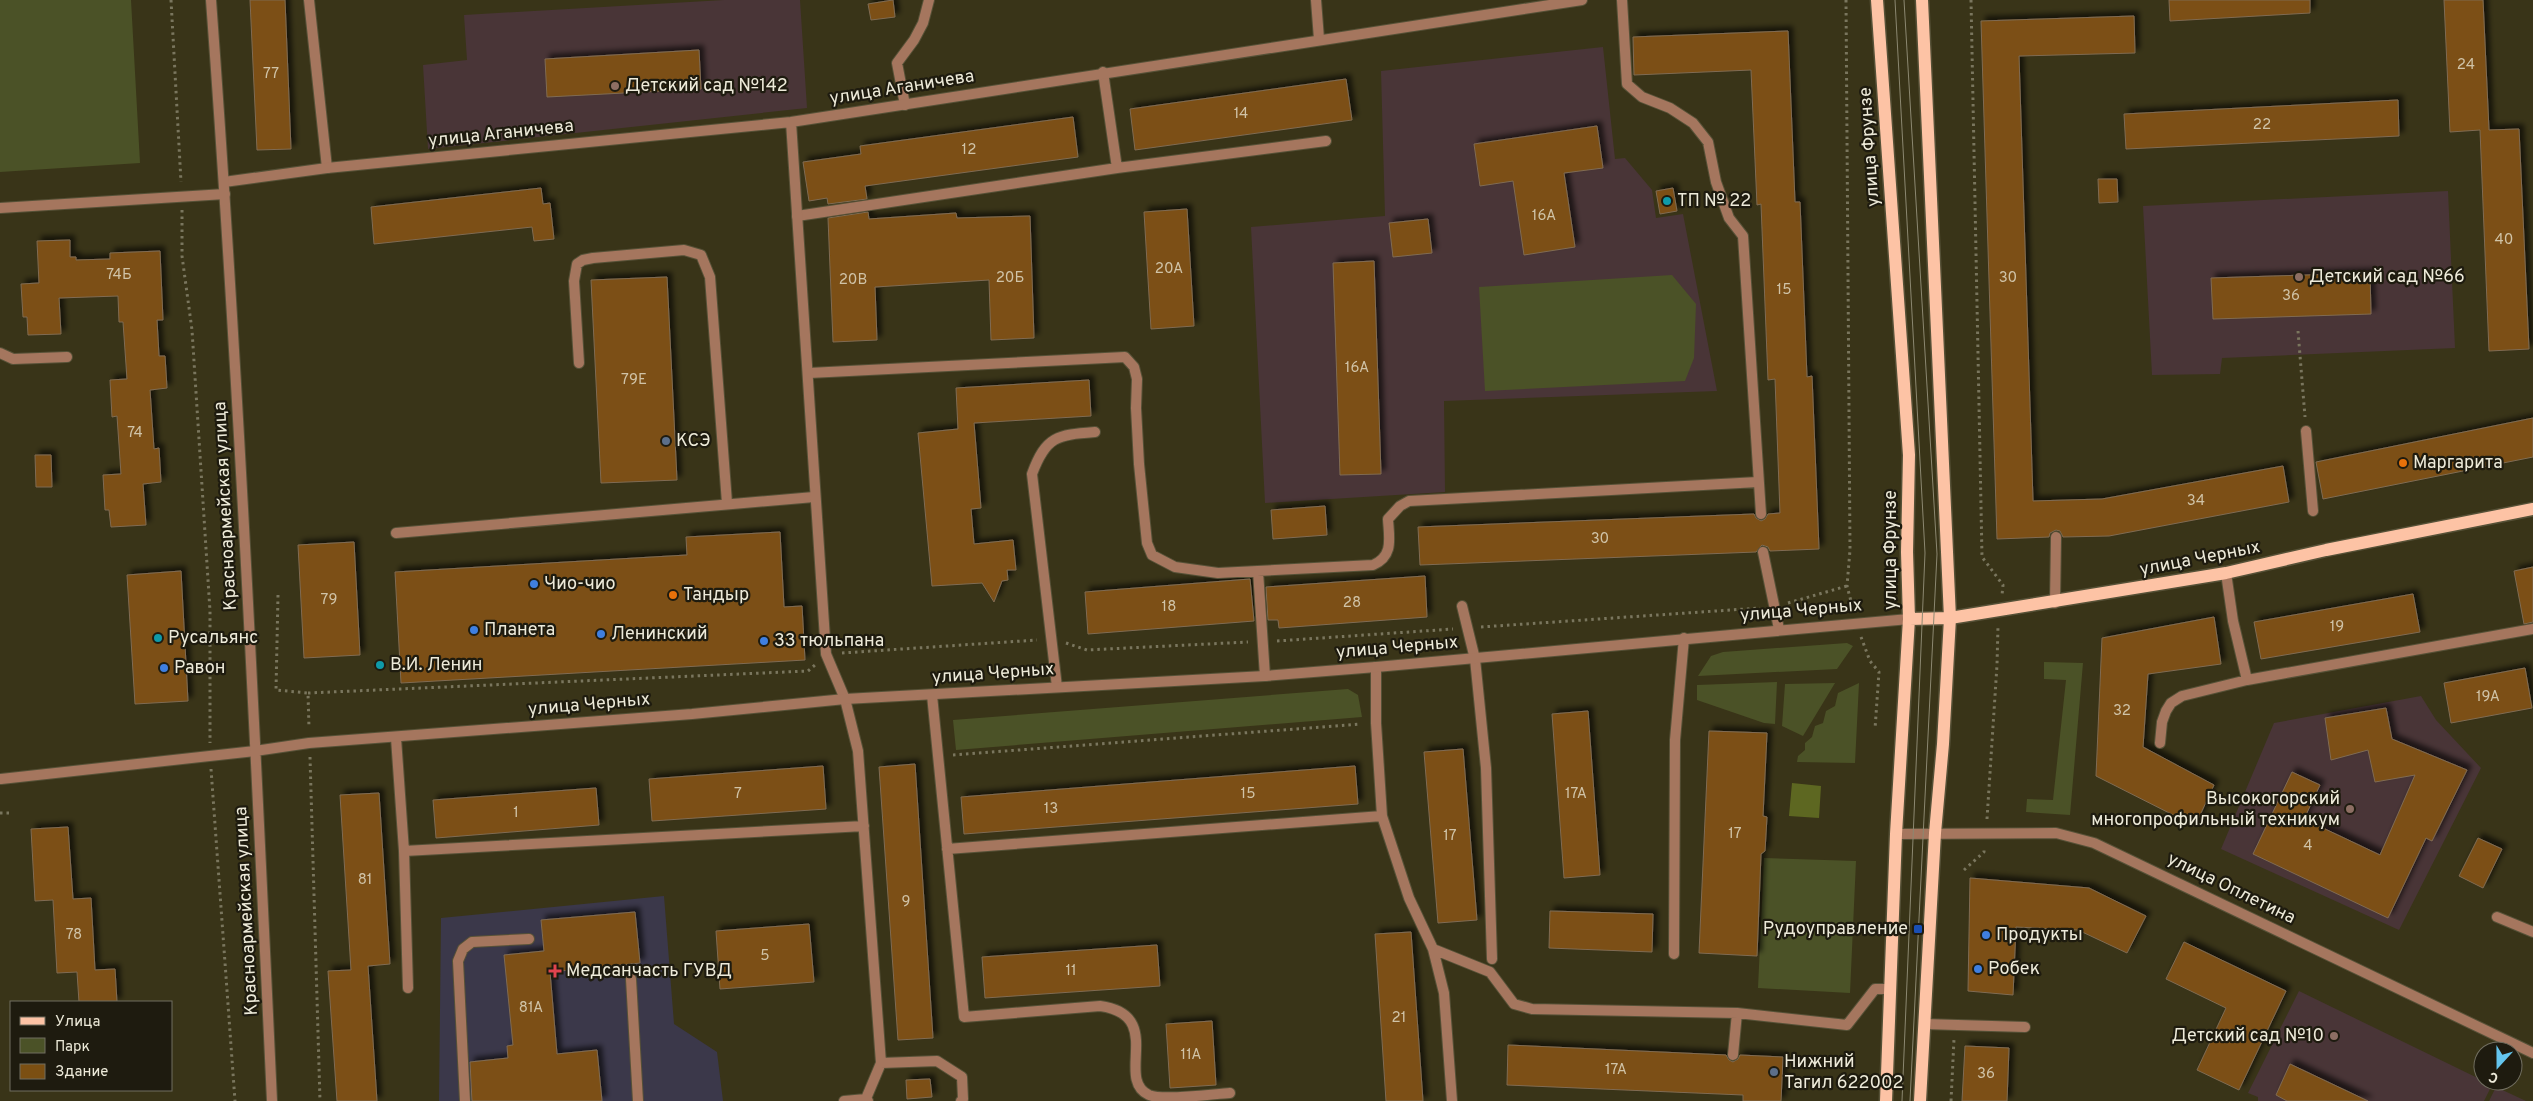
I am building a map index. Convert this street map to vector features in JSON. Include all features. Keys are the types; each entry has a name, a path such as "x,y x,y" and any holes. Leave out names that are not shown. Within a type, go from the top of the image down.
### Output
{"main road":[{"name":"улица Фрунзе","path":"1877,0 1909,455 1907,552 1909,619 1896,834 1886,1101"},
{"path":"1920,1101 1935,833 1943,744 1950,618 1922,0"},
{"name":"улица Черных","path":"1909,619 1950,618 2055,603 2226,573 2326,550 2533,509"}],"street":[{"name":"Красноармейская улица","path":"211,0 225,194 272,1101"},
{"path":"309,0 327,168"},
{"path":"905,105 896,63 918,32 929,0"},
{"path":"1316,0 1319,39"},
{"name":"улица Аганичева","path":"224,182 327,168 791,122 1102,72 1582,0"},
{"path":"1622,0 1627,84 1642,96 1670,108 1693,123 1708,142 1716,182 1729,218 1743,236 1761,514"},
{"path":"1102,72 1117,168"},
{"path":"791,122 809,373 814,497 826,654 845,700 858,751 881,1063 867,1100 844,1101"},
{"path":"798,216 1117,168 1326,141"},
{"path":"0,208 225,194"},
{"path":"579,363 574,282 577,264 592,258 684,250 701,255 710,276 727,503"},
{"path":"0,353 12,359 67,357"},
{"path":"809,373 1125,358 1134,367 1137,379 1136,408 1139,464 1147,543 1152,555 1162,562 1193,571 1218,573 1373,565 1384,558 1390,547 1388,519 1400,506 1409,501 1758,482"},
{"path":"2306,431 2313,511"},
{"path":"1057,686 1032,474 1047,444 1056,438 1095,432"},
{"path":"396,533 814,497"},
{"path":"2055,603 2056,537"},
{"path":"1763,552 1779,629"},
{"path":"1258,571 1265,676"},
{"path":"2226,573 2233,621 2247,680"},
{"path":"1462,606 1469,628 1475,659 1486,768 1492,959"},
{"name":"улица Черных","path":"1,779 210,755 255,752 309,743 396,738 845,700 932,696 1057,686 1265,676 1475,659 1779,629 1909,619"},
{"path":"2160,742 2162,722 2166,711 2171,703 2182,696 2247,680 2533,628"},
{"path":"1674,954 1675,740 1684,638"},
{"path":"1376,667 1376,723 1382,816 1409,898 1433,949 1444,992 1452,1101"},
{"path":"932,696 964,1017 1100,1006 1113,1008 1130,1018 1134,1028 1137,1082 1145,1093 1158,1098 1230,1092"},
{"path":"396,738 404,851 408,988"},
{"path":"947,849 1382,816"},
{"path":"404,851 864,826"},
{"name":"улица Оплетина","path":"1896,834 2056,833 2094,842 2533,1054"},
{"path":"2497,917 2533,932"},
{"path":"465,1101 458,960 463,950 472,942 529,939"},
{"path":"1433,949 1490,972 1514,1004 1532,1009 1737,1014 1847,1025 1875,989 1891,989"},
{"path":"631,979 638,1101"},
{"path":"1733,1055 1737,1014"},
{"path":"1924,1024 2025,1027"},
{"path":"881,1063 937,1061 962,1077 963,1099 961,1101"}],"path":[{"path":"171,0 182,197 182,256 192,330 210,611 210,755 235,1101"},
{"path":"1846,0 1850,550"},
{"path":"1964,870 1984,852 1999,611 2003,585 1982,557 1970,0"},
{"path":"2298,331 2306,431"},
{"path":"278,596 276,690 308,693 808,672 826,654 1052,639 1087,650 1263,642 1775,607 1847,586"},
{"path":"308,693 320,1101"},
{"path":"937,757 1376,723"},
{"path":"0,813 9,813"},
{"path":"1951,1101 1955,1024"}],"shaded area":[{"name":"Детский сад №142","path":"724,0 800,0 807,108 428,149 423,65 467,60 464,15"},
{"path":"1603,47 1615,159 1625,158 1652,190 1656,218 1683,214 1717,391 1444,401 1445,492 1265,503 1251,227 1385,216 1381,71"},
{"name":"Детский сад №66","path":"2448,191 2455,348 2222,358 2220,374 2152,375 2143,206"},
{"name":"Высокогорский многопрофильный техникум","path":"2421,696 2436,720 2481,768 2399,930 2221,849 2274,723"},
{"name":"Медсанчасть ГУВД","path":"664,896 674,1024 717,1052 723,1101 439,1101 441,918"},
{"name":"Детский сад №10","path":"2299,991 2473,1076 2473,1091 2489,1091 2484,1101 2258,1101 2258,1097 2248,1093"},
{"path":"2494,1091 2505,1091 2526,1101 2489,1101"}],"green space":[{"path":"0,0 131,0 140,163 0,172"},
{"path":"1672,275 1696,304 1694,358 1685,381 1485,391 1479,287"},
{"path":"1847,643 1853,646 1837,669 1698,676 1711,656 1723,652"},
{"path":"2044,662 2083,663 2070,815 2026,812 2027,799 2053,800 2066,680 2044,679"},
{"path":"1777,682 1775,724 1764,723 1697,700 1697,685"},
{"path":"1835,683 1803,736 1782,726 1785,684"},
{"path":"1859,683 1855,763 1797,762 1798,756 1805,750 1805,743 1812,737 1815,726 1823,723 1826,711 1835,706 1838,693"},
{"path":"1348,689 1358,695 1362,717 956,750 953,720"},
{"path":"1792,783 1821,786 1819,818 1789,816"},
{"path":"1764,858 1856,861 1850,993 1758,988"}],"building":[{"path":"250,0 285,0 291,149 257,150"},
{"path":"893,0 895,17 871,20 868,4"},
{"path":"2169,0 2310,0 2310,13 2170,21"},
{"path":"2444,0 2483,0 2489,130 2519,129 2529,349 2489,351 2480,130 2450,132"},
{"path":"2134,16 2135,53 2019,56 2033,501 2102,499 2283,466 2289,502 2109,536 2063,537 2060,531 2056,530 2050,533 2049,537 1997,539 1981,21"},
{"path":"1788,31 1795,202 1800,202 1807,377 1812,376 1819,549 1770,551 1768,547 1762,545 1756,552 1420,565 1418,527 1754,514 1761,521 1768,514 1780,513 1775,379 1768,380 1761,204 1757,205 1751,70 1634,75 1633,37"},
{"path":"699,50 701,89 547,97 545,59"},
{"path":"1346,79 1352,120 1135,150 1130,109"},
{"path":"2398,100 2399,136 2126,149 2124,114"},
{"path":"1073,117 1078,157 865,186 867,199 828,204 827,198 809,201 803,162 861,154 860,146"},
{"path":"1597,126 1603,168 1564,173 1575,247 1524,255 1513,181 1480,186 1474,144"},
{"path":"2098,179 2117,179 2118,202 2099,203"},
{"path":"541,188 543,204 550,203 554,239 534,241 532,227 374,244 371,207"},
{"name":"ТП № 22","path":"1673,188 1677,211 1660,214 1656,191"},
{"path":"1187,209 1194,326 1151,329 1144,212"},
{"path":"868,212 869,219 956,213 957,218 1030,216 1034,338 991,340 989,280 875,287 877,340 833,342 828,218"},
{"path":"1428,219 1432,253 1393,257 1389,223"},
{"path":"70,240 70,257 76,257 76,260 110,259 110,253 160,251 163,320 157,320 159,356 165,356 167,388 150,390 154,449 159,448 161,482 143,484 146,525 111,527 109,510 105,510 103,475 121,474 117,416 112,417 110,380 127,379 123,322 119,322 118,296 59,298 61,334 28,335 27,317 23,317 21,284 39,283 37,241"},
{"path":"1374,261 1381,474 1340,475 1333,263"},
{"path":"2370,273 2371,314 2213,319 2211,278"},
{"path":"667,277 677,480 601,483 591,280"},
{"path":"1089,380 1091,416 974,423 981,508 971,509 974,544 1013,540 1016,570 1007,570 1008,580 1002,581 994,602 982,583 932,586 918,433 958,429 956,388"},
{"path":"2533,418 2533,457 2323,499 2316,462"},
{"path":"35,455 51,455 52,487 36,487"},
{"path":"1325,506 1327,535 1273,539 1271,510"},
{"name":"Ленинский","path":"780,532 784,607 802,606 805,660 401,683 395,572 687,555 686,537"},
{"path":"354,542 360,655 304,658 298,545"},
{"path":"2533,567 2533,622 2524,624 2514,571"},
{"name":"Русальянс","path":"181,571 188,701 135,704 127,575"},
{"path":"1425,576 1427,617 1279,628 1278,620 1268,620 1266,587"},
{"path":"1250,579 1254,621 1088,634 1085,592"},
{"path":"2413,594 2420,632 2261,659 2254,622"},
{"path":"2214,617 2221,664 2148,674 2143,747 2214,785 2195,826 2096,776 2102,638"},
{"path":"2525,668 2532,708 2451,723 2444,683"},
{"path":"2386,708 2392,739 2467,770 2432,841 2426,838 2388,918 2253,854 2292,772 2320,785 2304,819 2380,855 2415,775 2375,782 2368,750 2331,760 2325,718"},
{"path":"1588,711 1600,875 1564,878 1552,714"},
{"path":"1709,731 1767,733 1763,816 1767,817 1765,851 1761,854 1757,956 1699,953"},
{"path":"1463,749 1477,920 1438,923 1424,752"},
{"path":"915,764 933,1038 898,1040 879,767"},
{"path":"823,766 826,809 652,821 649,779"},
{"path":"1355,766 1358,804 964,834 961,797"},
{"path":"596,788 599,825 436,838 433,800"},
{"path":"379,793 390,964 368,966 377,1101 337,1101 328,971 351,970 340,795"},
{"path":"68,827 73,899 91,898 95,970 115,969 117,1001 79,1001 77,972 57,973 53,900 35,901 31,829"},
{"path":"2478,838 2502,849 2483,888 2459,876"},
{"path":"1970,878 2089,888 2146,916 2127,953 2078,930 2016,927 2013,995 1968,991"},
{"path":"1550,911 1653,914 1652,952 1549,948"},
{"path":"635,912 640,963 550,972 557,1054 597,1050 602,1101 472,1101 470,1062 508,1058 507,1046 513,1045 504,955 544,951 541,920"},
{"path":"809,924 814,982 720,989 716,931"},
{"path":"1411,932 1423,1101 1386,1101 1375,934"},
{"path":"2184,942 2286,991 2239,1090 2197,1070 2226,1008 2166,979"},
{"path":"1157,945 1160,986 985,998 982,957"},
{"path":"1212,1021 1216,1085 1170,1088 1166,1024"},
{"path":"1508,1045 1726,1055 1733,1062 1740,1055 1783,1057 1781,1101 1743,1101 1743,1095 1507,1085"},
{"path":"1965,1046 2009,1048 2007,1101 1962,1101"},
{"path":"2290,1064 2368,1101 2287,1101 2276,1095"},
{"path":"930,1079 932,1097 907,1099 906,1080"}],"tram line":[{"path":"1895,0 1925,553 1902,1101"},
{"path":"1904,0 1937,554 1910,1101"}],"place":[{"name":"Детский сад №142","path":"615,86"},
{"name":"ТП № 22","path":"1667,201"},
{"name":"Детский сад №66","path":"2299,277"},
{"name":"КСЭ","path":"666,441"},
{"name":"Маргарита","path":"2403,463"},
{"name":"Чио-чио","path":"534,584"},
{"name":"Тандыр","path":"673,595"},
{"name":"Планета","path":"474,630"},
{"name":"Ленинский","path":"601,634"},
{"name":"Русальянс","path":"158,638"},
{"name":"33 тюльпана","path":"764,641"},
{"name":"В.И. Ленин","path":"380,665"},
{"name":"Равон","path":"164,668"},
{"name":"Высокогорский многопрофильный техникум","path":"2350,809"},
{"name":"Рудоуправление","path":"1918,929"},
{"name":"Продукты","path":"1986,935"},
{"name":"Робек","path":"1978,969"},
{"name":"Медсанчасть ГУВД","path":"555,971"},
{"name":"Детский сад №10","path":"2334,1036"},
{"name":"Нижний Тагил 622002","path":"1774,1072"}]}
